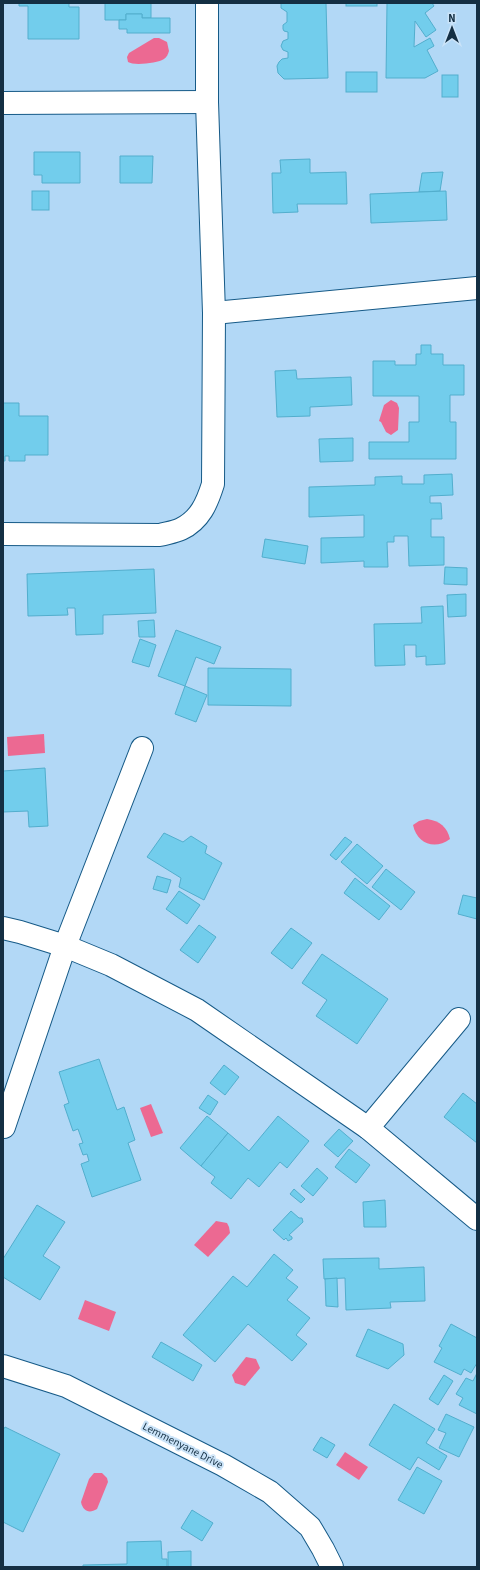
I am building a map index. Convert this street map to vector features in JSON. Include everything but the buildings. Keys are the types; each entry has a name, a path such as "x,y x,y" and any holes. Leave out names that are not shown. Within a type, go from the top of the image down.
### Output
{"street":[{"path":"3,534 160,535 181,530 195,520 206,504 213,484 214,313 207,102 207,3"},
{"path":"3,103 207,102"},
{"path":"214,313 477,288"},
{"path":"4,1126 65,946 142,748"},
{"path":"3,928 65,946 111,965 197,1010 368,1128 477,1220"},
{"path":"368,1128 459,1019"},
{"name":"Lemmenyane Drive","path":"3,1366 66,1386 223,1464 270,1492 310,1528 332,1567"}],"shaded area":[{"path":"154,38 159,38 167,42 169,51 165,58 157,62 146,64 135,64 128,62 127,57 129,53"},
{"path":"391,400 397,403 399,408 398,430 391,435 386,432 379,421 384,405"},
{"path":"44,734 45,753 8,756 7,737"},
{"path":"427,819 436,821 442,825 447,831 450,839 438,844 433,844 427,843 418,837 413,825 419,821"},
{"path":"151,1104 163,1133 151,1137 140,1108"},
{"path":"216,1221 227,1223 230,1233 208,1257 194,1245"},
{"path":"85,1300 116,1312 109,1331 78,1319"},
{"path":"246,1357 256,1359 260,1368 245,1386 235,1383 232,1375"},
{"path":"345,1452 368,1467 359,1480 336,1465"},
{"path":"94,1473 102,1473 107,1478 108,1482 97,1509 94,1511 87,1511 83,1508 81,1502 89,1479"}]}
